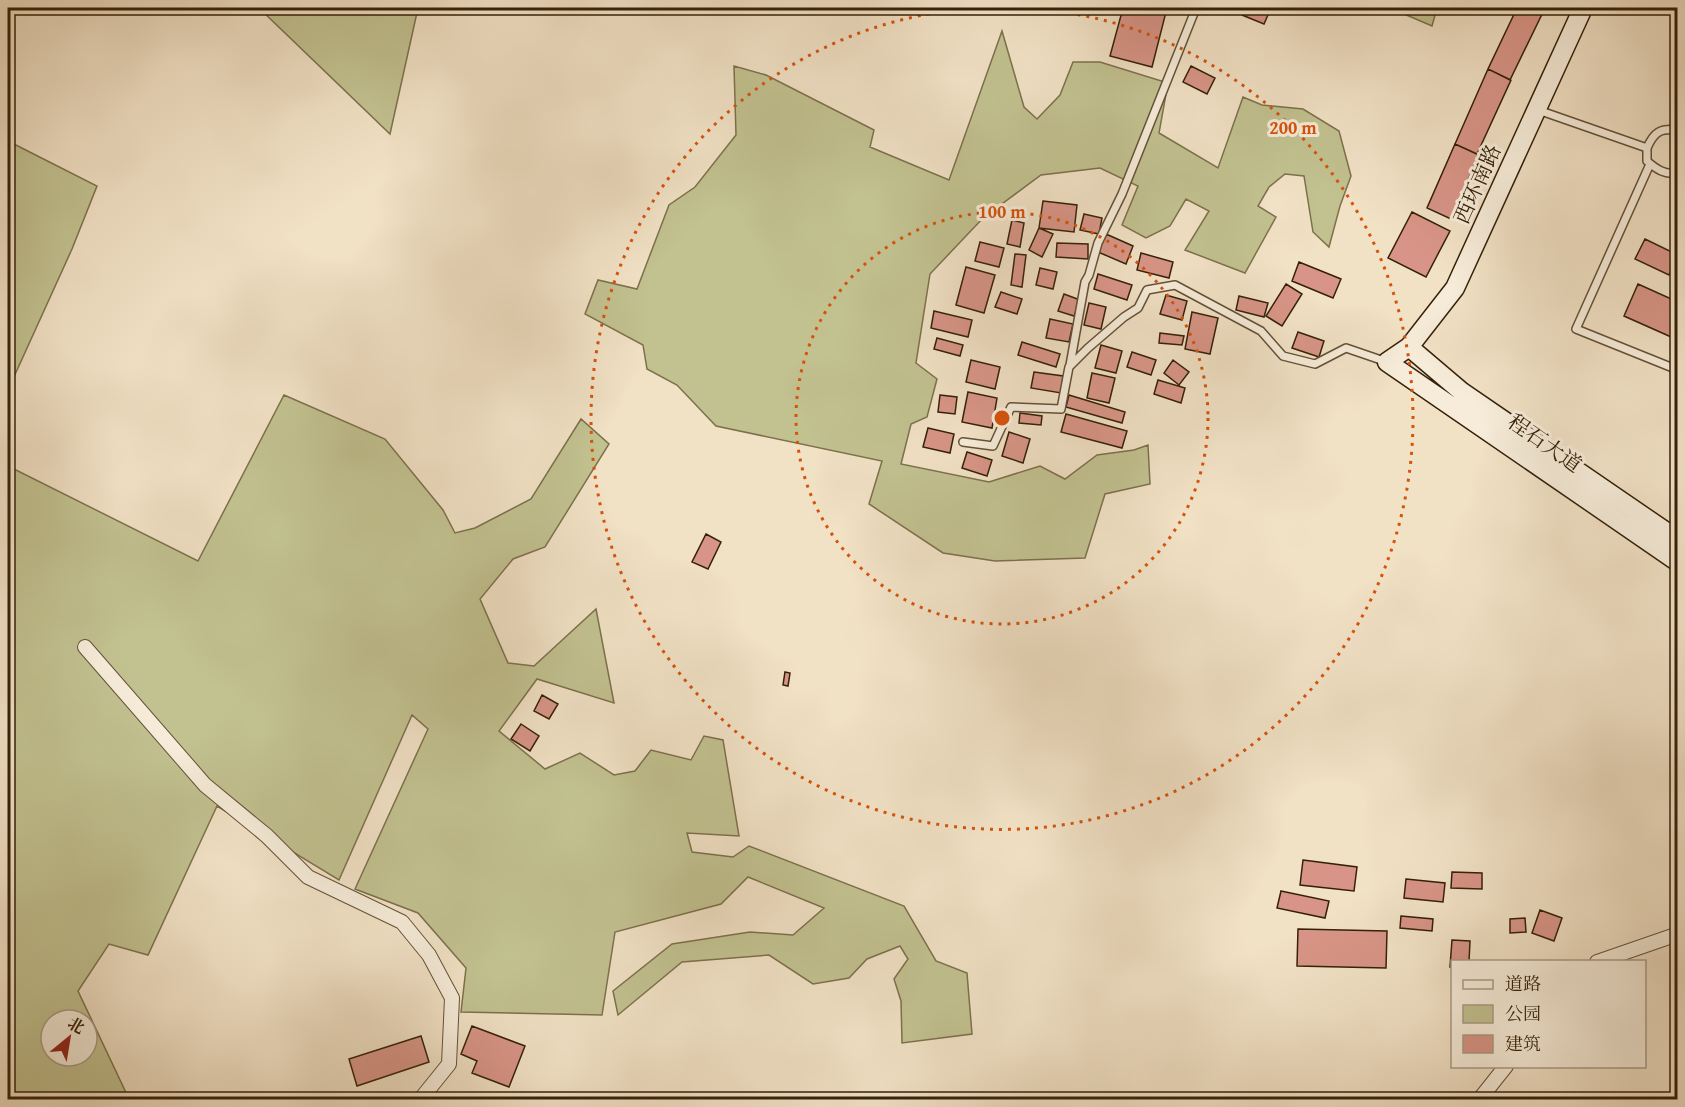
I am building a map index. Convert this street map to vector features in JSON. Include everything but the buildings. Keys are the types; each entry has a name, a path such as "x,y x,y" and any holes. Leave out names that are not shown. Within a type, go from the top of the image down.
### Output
{"street":[{"name":"西环南路","path":"1387,362 1408,347 1455,288 1583,8"},
{"name":"程石大道","path":"1408,347 1462,392 1677,540"},
{"name":"程石大道","path":"1387,362 1677,562"},
{"path":"85,647 205,785 267,836 308,877 402,922 429,955 452,998 449,1064 420,1100"},
{"path":"1603,960 1677,934"},
{"path":"1479,1100 1504,1068"}],"lane":[{"path":"963,442 993,446 1011,407 1061,409 1085,282 1098,243 1122,194 1196,8"},
{"path":"1536,109 1647,148"},
{"path":"1677,130 1667,129 1656,133 1647,148 1647,161 1650,164 1668,174 1677,172"},
{"path":"1650,164 1576,328 1677,370"},
{"path":"1069,367 1124,317 1138,308 1147,290 1175,285 1261,331 1283,356 1315,364 1346,348 1387,362"}],"path":[{"path":"1059,8 1067,10 1072,8"}],"green space":[{"path":"259,8 418,8 390,134"},
{"path":"1390,8 1437,8 1432,26"},
{"path":"1002,31 1024,107 1037,119 1060,95 1073,62 1100,62 1168,83 1159,133 1218,168 1243,97 1262,105 1303,109 1339,131 1351,176 1329,247 1313,232 1304,176 1285,174 1269,187 1258,206 1276,217 1245,273 1185,250 1209,211 1186,199 1170,226 1146,238 1122,225 1138,186 1100,168 1041,175 983,218 930,274 916,363 937,379 927,417 911,424 901,464 989,482 1040,466 1065,479 1097,455 1134,450 1148,445 1150,484 1105,494 1085,558 995,561 943,553 869,504 882,461 716,426 677,385 647,369 643,345 585,314 598,280 637,289 669,205 695,187 736,135 734,66 766,75 874,130 870,147 949,180"},
{"path":"8,141 97,186 72,249 8,390"},
{"path":"284,395 385,439 443,510 455,533 475,528 531,499 581,419 609,444 545,547 513,559 480,599 508,663 534,666 596,609 614,703 537,679 499,731 545,769 580,753 614,775 635,771 651,750 691,760 704,736 723,740 739,836 687,833 692,852 733,857 749,846 904,906 936,961 967,973 972,1034 902,1043 901,1001 894,979 908,959 900,946 867,959 849,978 813,984 769,955 682,962 618,1015 613,991 672,944 750,932 793,935 824,908 748,877 721,904 615,932 602,1015 461,1012 466,968 418,913 355,889 428,729 412,715 339,880 217,806 148,955 109,944 78,991 86,1008 39,1008 39,1068 99,1068 99,1035 129,1099 8,1099 8,466 198,561"}]}
